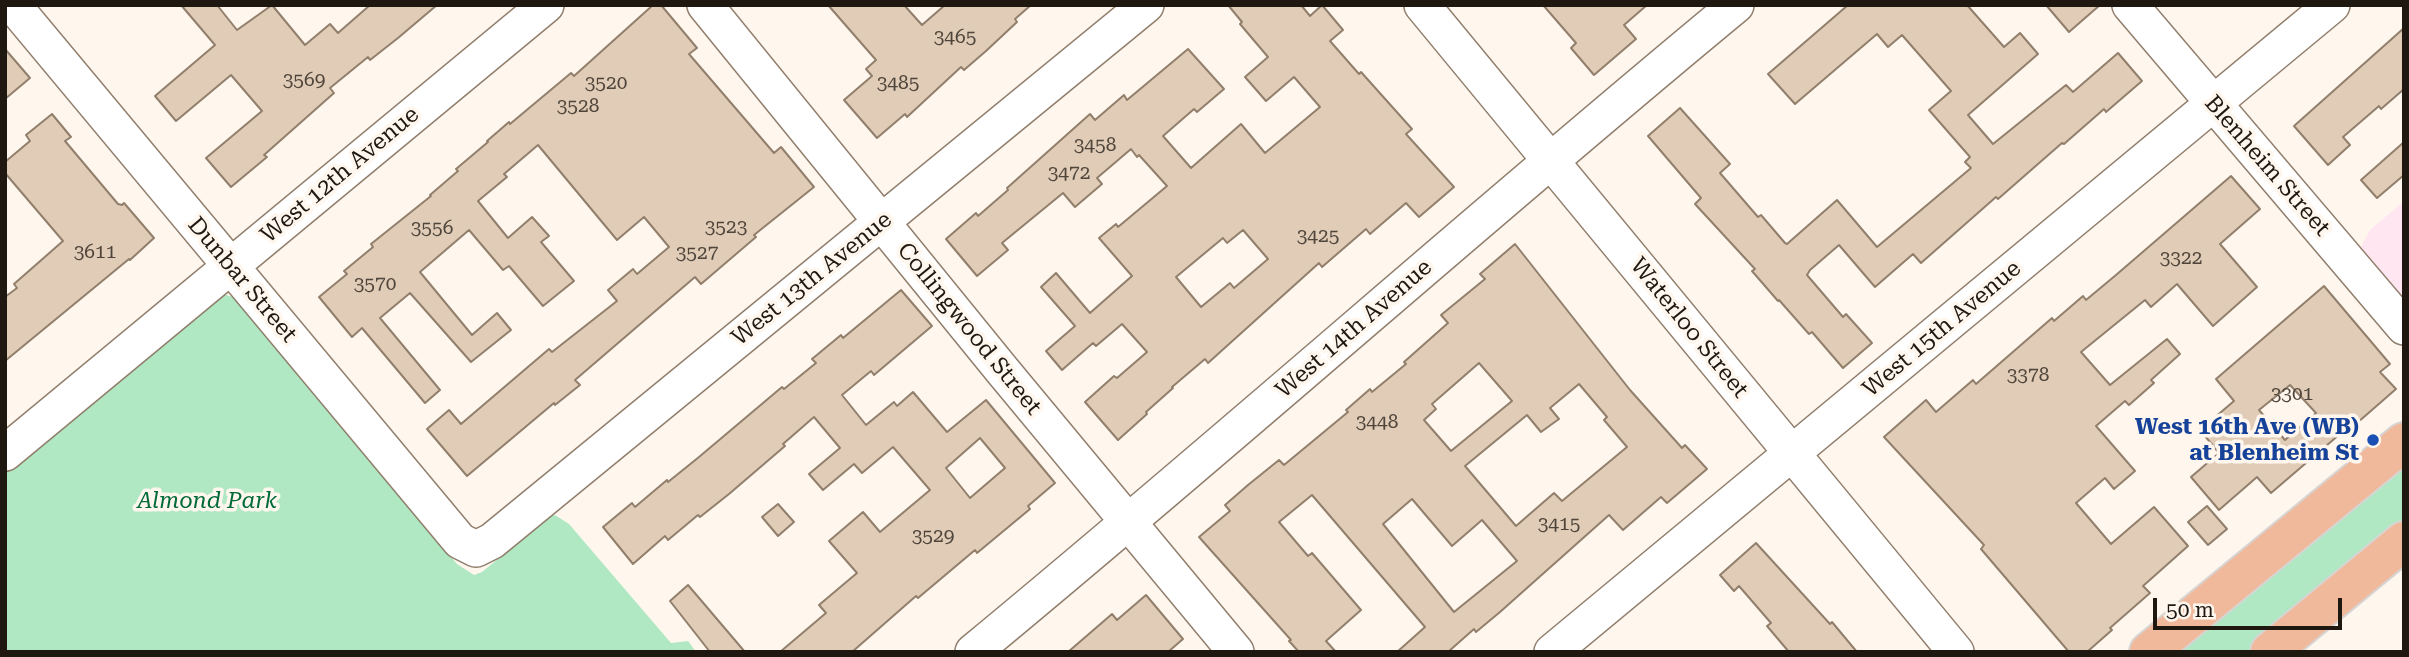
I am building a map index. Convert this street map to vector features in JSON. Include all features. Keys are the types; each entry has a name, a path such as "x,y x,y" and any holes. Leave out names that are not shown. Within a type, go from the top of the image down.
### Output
{"main road":[{"path":"2149,652 2404,442"},
{"path":"2270,652 2404,541"}],"street":[{"name":"Dunbar Street","path":"13,5 460,541 476,549"},
{"name":"West 12th Avenue","path":"5,453 546,5"},
{"name":"Collingwood Street","path":"705,5 1236,652"},
{"name":"West 13th Avenue","path":"476,549 492,541 1146,5"},
{"name":"Waterloo Street","path":"1422,5 1956,652"},
{"name":"West 14th Avenue","path":"972,652 1129,523 1550,159 1736,5"},
{"name":"Blenheim Street","path":"2130,5 2404,327"},
{"name":"West 15th Avenue","path":"1552,652 2332,5"}],"shaded area":[{"path":"2403,202 2404,298 2361,247 2370,230"}],"green space":[{"name":"Almond Park","path":"223,294 236,298 457,564 474,575 482,572 550,516 555,515 569,524 671,643 688,641 696,652 5,652 5,472 216,297"},
{"path":"2404,467 2404,524 2249,652 2180,652"}],"building":[{"path":"181,5 217,5 237,30 272,5 305,45 330,24 338,33 370,5 437,5 370,60 368,57 330,88 334,93 264,155 267,157 231,187 206,158 262,111 231,75 176,121 155,96 215,45"},
{"path":"653,5 661,5 697,48 689,54 774,153 781,147 814,187 754,235 756,237 701,284 695,277 575,380 580,385 555,405 554,403 467,476 427,429 449,410 461,424 549,349 552,352 617,301 608,290 633,269 637,274 669,247 644,217 617,240 538,145 504,174 507,177 478,201 508,238 532,217 549,236 541,242 574,281 543,306 509,266 503,270 469,230 420,272 472,335 497,313 511,330 471,362 410,293 380,318 440,390 425,403 362,328 352,337 319,297 347,274 344,271 373,247 371,244 431,196 487,141 571,73 574,76"},
{"path":"828,5 904,5 922,25 945,5 1031,5 1015,19 1017,22 964,70 961,67 907,117 905,114 877,138 844,100 872,76 866,69 876,60"},
{"path":"1228,5 1301,5 1310,16 1322,5 1343,30 1330,41 1412,129 1406,134 1454,187 1419,217 1406,203 1370,234 1366,229 1322,267 1319,263 1208,363 1205,359 1172,387 1118,440 1085,402 1147,352 1122,324 1096,346 1093,343 1062,370 1046,351 1075,326 1041,287 1056,273 1090,313 1132,276 1099,238 1116,224 1118,227 1167,186 1131,149 1097,178 1102,184 1075,207 1063,193 1002,243 1008,250 977,276 946,239 1008,190 1007,188 1090,114 1095,120 1124,95 1127,100 1188,49 1224,89 1197,112 1194,109 1163,136 1191,168 1241,124 1265,153 1320,107 1294,77 1266,101 1245,77 1268,57 1240,24 1242,22","holes":["1243,230 1268,259 1234,288 1230,283 1201,307 1176,277 1223,238 1227,243"]},
{"path":"1543,5 1647,5 1624,25 1636,39 1594,75 1571,48 1576,43"},
{"path":"1848,5 1967,5 2004,47 2020,33 2038,54 1968,115 1993,144 2066,85 2073,92 2118,53 2142,81 2106,112 2104,109 2062,143 1998,199 1996,197 1921,263 1913,254 1875,287 1839,245 1810,270 1807,275 1843,317 1846,314 1872,343 1843,368 1812,332 1809,334 1778,301 1752,271 1755,269 1695,204 1701,198 1648,136 1680,108 1730,164 1720,173 1785,243 1837,200 1877,247 1971,168 1965,162 1970,157 1929,110 1951,91 1902,35 1888,47 1877,34 1795,104 1768,74"},
{"path":"2046,5 2100,5 2069,32"},
{"path":"2404,28 2404,89 2343,137 2350,145 2328,165 2294,126"},
{"path":"5,49 30,78 5,99"},
{"path":"52,114 71,137 65,141 118,204 124,203 154,238 5,361 5,297 17,288 14,284 63,241 5,173 5,162 30,141 26,135"},
{"path":"2404,142 2404,175 2377,198 2361,180"},
{"path":"2231,176 2260,209 2220,244 2257,287 2213,326 2177,284 2151,307 2145,300 2081,352 2110,385 2167,339 2180,354 2151,380 2154,383 2129,405 2125,401 2096,426 2135,471 2114,489 2105,478 2076,503 2111,544 2154,507 2188,546 2143,586 2150,593 2110,628 2112,630 2087,652 2069,652 1981,549 1984,545 1884,437 1926,400 1936,412 1973,380 1976,384 2052,318 2054,321 2083,296 2086,300"},
{"path":"1515,244 1630,390 1682,448 1685,445 1707,469 1667,503 1661,497 1623,530 1609,515 1500,612 1476,632 1474,629 1448,652 1397,652 1425,627 1312,495 1279,522 1308,556 1312,553 1361,610 1326,641 1336,652 1299,652 1199,537 1230,511 1225,505 1248,485 1279,460 1284,465 1348,412 1346,410 1370,389 1372,392 1406,364 1404,362 1448,323 1441,315 1485,279 1480,274","holes":["1479,363 1512,401 1451,451 1424,420 1436,409 1432,404","1579,384 1607,417 1604,420 1627,447 1562,501 1554,493 1516,526 1465,466 1527,415 1541,432 1559,419 1550,408","1412,499 1452,546 1482,520 1517,561 1454,612 1383,524"]},
{"path":"2324,286 2390,364 2380,372 2396,389 2271,493 2257,477 2219,510 2191,477 2219,453 2200,430 2234,401 2216,379","holes":["2290,385 2316,413 2285,440 2259,410"]},
{"path":"901,290 932,326 874,375 871,371 842,395 866,425 894,402 897,406 913,392 947,432 986,400 1055,483 1028,506 1030,509 977,553 975,550 918,598 916,596 852,652 780,652 826,613 819,605 857,573 829,541 863,512 880,532 930,490 893,447 862,473 854,464 823,490 809,474 840,448 814,417 729,494 668,540 665,536 633,564 603,527 632,503 635,507 667,480 668,482 782,387 784,389 816,363 812,359 841,335 843,338","holes":["980,438 1005,468 970,498 946,468"]},
{"path":"778,504 794,522 778,536 762,517"},
{"path":"2207,506 2227,529 2208,545 2188,522"},
{"path":"1756,543 1857,652 1789,652 1767,626 1771,623 1739,586 1734,591 1720,575"},
{"path":"688,585 745,652 710,652 670,601"},
{"path":"1146,595 1183,639 1168,652 1068,652 1112,614 1117,620"}],"place":[{"name":"West 16th Ave (WB) at Blenheim St","path":"2373,440"}]}
